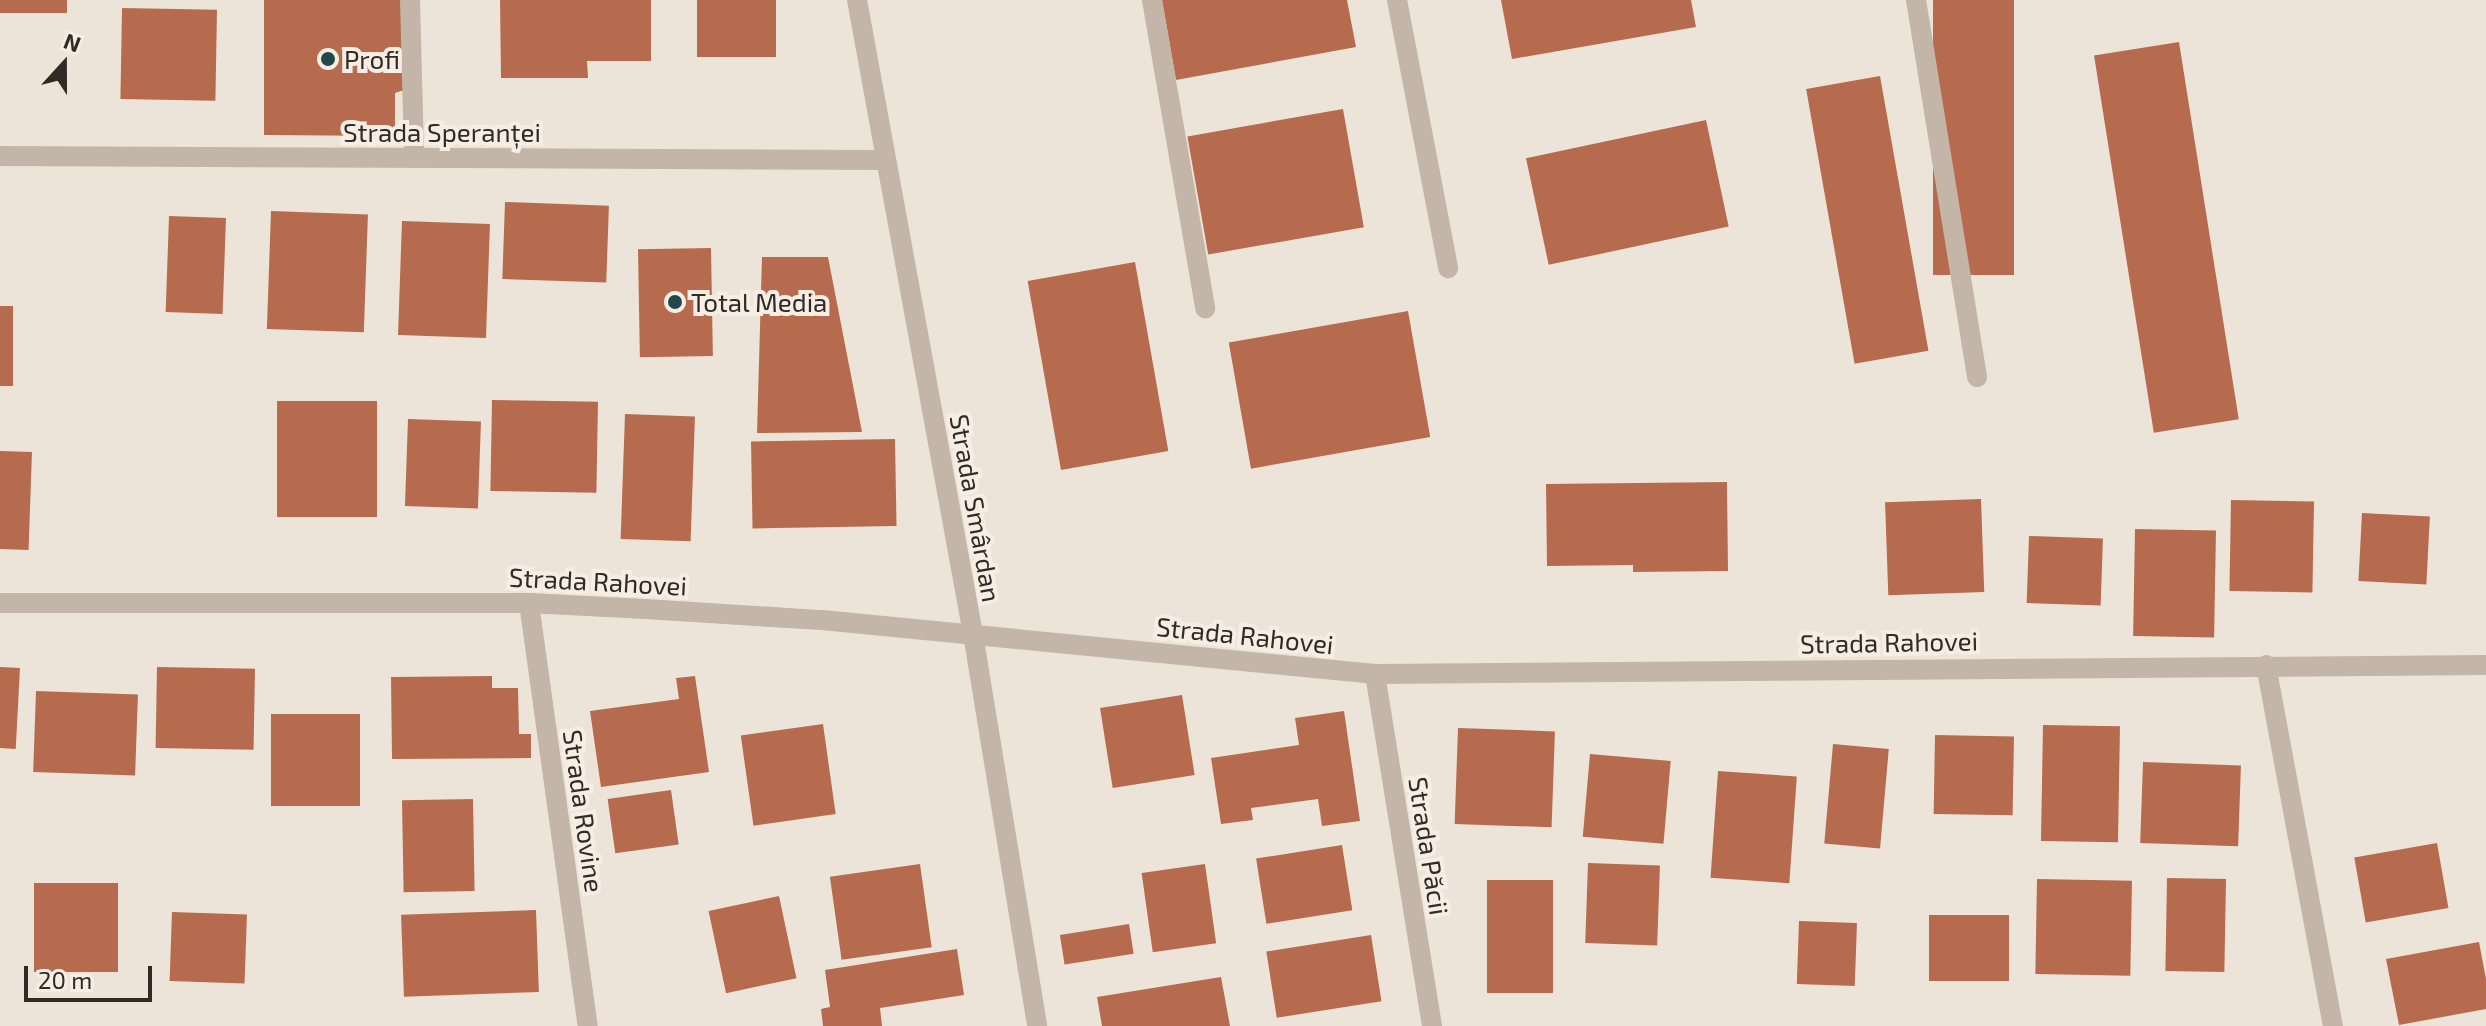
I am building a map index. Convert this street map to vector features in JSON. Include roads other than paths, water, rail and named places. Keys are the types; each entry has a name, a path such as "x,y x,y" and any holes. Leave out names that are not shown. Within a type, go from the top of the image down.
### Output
{"street":[{"path":"410,0 414,158"},
{"name":"Strada Smârdan","path":"857,0 973,634 1037,1026"},
{"path":"1152,0 1205,308"},
{"path":"1397,0 1448,268"},
{"path":"1916,0 1977,377"},
{"name":"Strada Speranței","path":"0,156 885,160"},
{"name":"Strada Rahovei","path":"0,603 529,603 822,620 1375,674 2486,665"},
{"name":"Strada Rovine","path":"529,603 588,1026"},
{"path":"2266,665 2333,1026"},
{"name":"Strada Păcii","path":"1375,674 1432,1026"}],"place":[{"name":"Profi","path":"328,59"},
{"name":"Total Media","path":"675,302"}]}
